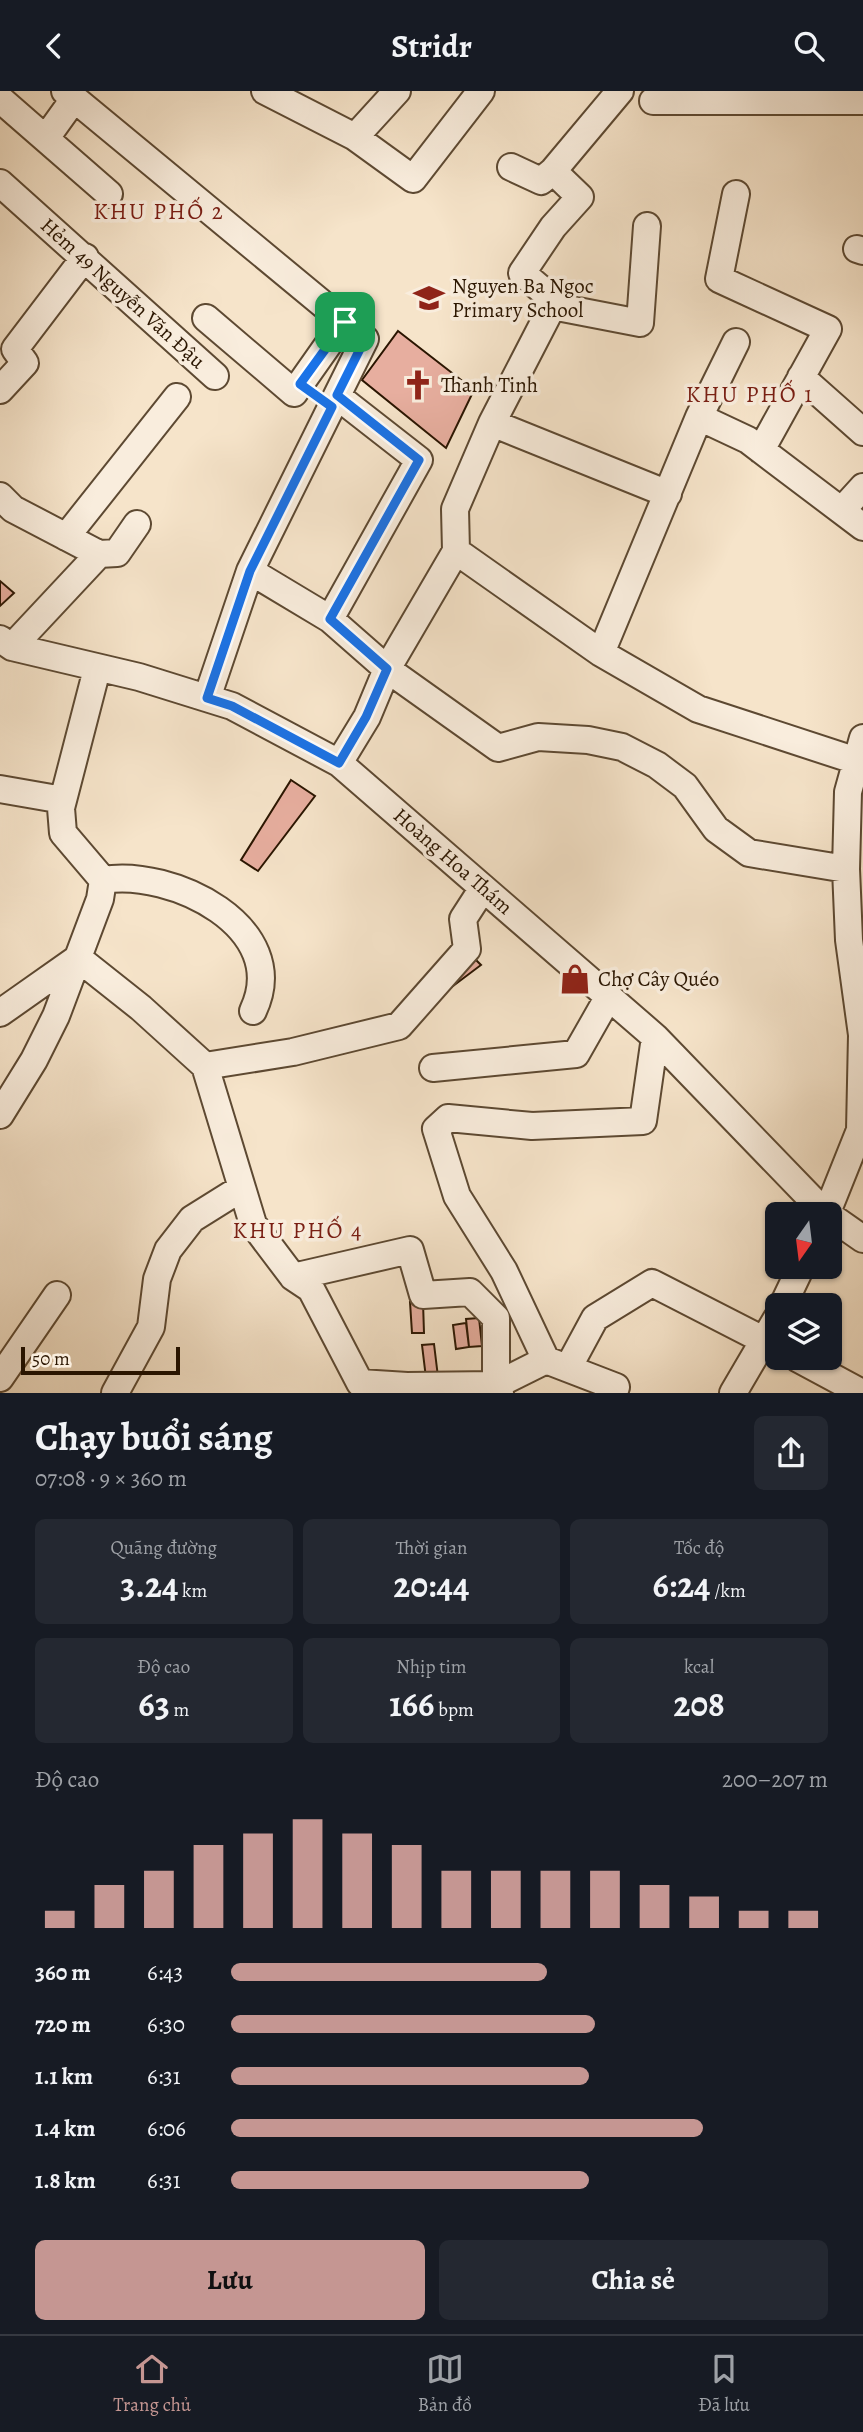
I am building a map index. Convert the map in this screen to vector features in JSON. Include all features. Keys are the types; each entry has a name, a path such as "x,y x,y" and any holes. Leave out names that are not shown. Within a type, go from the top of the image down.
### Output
{"street":[{"path":"265,91 355,137 413,180 481,91"},
{"path":"355,137 397,91"},
{"path":"511,167 541,181 553,171 620,91"},
{"path":"46,138 70,95 365,339 250,571 207,698"},
{"path":"0,99 109,194"},
{"path":"653,101 863,101"},
{"path":"339,763 366,717 387,669 456,551 455,509 492,423 555,301 522,273 554,227 580,197 553,171"},
{"name":"Hẻm 49 Nguyễn Văn Đậu","path":"0,183 215,376"},
{"path":"736,194 719,278 828,329 761,450"},
{"path":"552,306 640,323 647,226"},
{"path":"0,390 25,363 7,341 85,257"},
{"path":"206,319 294,393 345,322"},
{"path":"601,653 699,417 736,342"},
{"path":"801,377 863,432"},
{"path":"300,384 334,401 419,460 330,619"},
{"path":"66,537 177,397"},
{"path":"699,417 748,440 843,509 863,527"},
{"path":"492,423 667,494"},
{"path":"843,509 863,487"},
{"path":"0,496 13,509 99,554 117,553 136,524"},
{"path":"456,551 601,653 698,709 860,749 848,792 855,832 846,869 849,940 862,1035 860,1130 832,1202"},
{"path":"6,643 99,554"},
{"path":"250,571 330,619 387,669 498,748 538,737 588,740 622,747 657,765 685,786 716,829 749,853 846,869"},
{"name":"Hoàng Hoa Thám","path":"6,643 97,669 139,677 232,706 339,763 655,1037 814,1202"},
{"path":"0,1115 40,1049 100,899 103,880 63,833 63,800 97,669"},
{"path":"0,789 63,800"},
{"path":"103,880 127,876 156,881 212,904 250,939 260,962 259,993 253,1011"},
{"path":"205,1066 293,1052 399,1026 467,949 463,919 483,888"},
{"path":"0,1013 78,958"},
{"path":"78,958 141,1008 205,1066 240,1189 253,1224 302,1283 360,1383 498,1389 557,1364 595,1318 652,1283 765,1332"},
{"path":"433,1068 576,1054 609,996"},
{"path":"616,1387 557,1364 457,1196 436,1129 448,1118 532,1126 643,1121 655,1037"},
{"path":"115,1392 151,1327 157,1279 168,1250 192,1219 240,1189"},
{"name":"Hoàng Hoa Thám","path":"842,1222 860,1231"},
{"path":"302,1283 410,1250 423,1295 471,1292 496,1318 498,1389"},
{"path":"0,1378 57,1295"},
{"path":"733,1392 765,1347"},
{"path":"820,1370 862,1392"}],"building":[{"name":"Thanh Tinh","path":"398,331 474,390 446,448 362,380"},
{"path":"0,581 14,593 0,606"},
{"path":"291,780 315,796 258,871 241,860"},
{"path":"470,954 481,965 449,989 443,978"},
{"path":"410,1302 423,1302 424,1333 412,1333"},
{"path":"479,1318 482,1346 469,1347 466,1319"},
{"path":"466,1323 469,1347 456,1349 453,1325"},
{"path":"434,1344 438,1377 426,1378 422,1345"}],"place":[{"name":"Nguyen Ba Ngoc Primary School","path":"429,298"},
{"name":"Thanh Tinh","path":"418,385"},
{"name":"Chợ Cây Quéo","path":"575,979"}],"district":[{"name":"KHU PHỐ 2","path":"159,211"},
{"name":"KHU PHỐ 1","path":"750,394"},
{"name":"KHU PHỐ 4","path":"298,1230"}],"route":[{"path":"345,322 365,339 337,395 419,460 330,619 387,669 366,717 339,763 232,706 207,698 250,571 332,407 300,384 345,322"}]}
